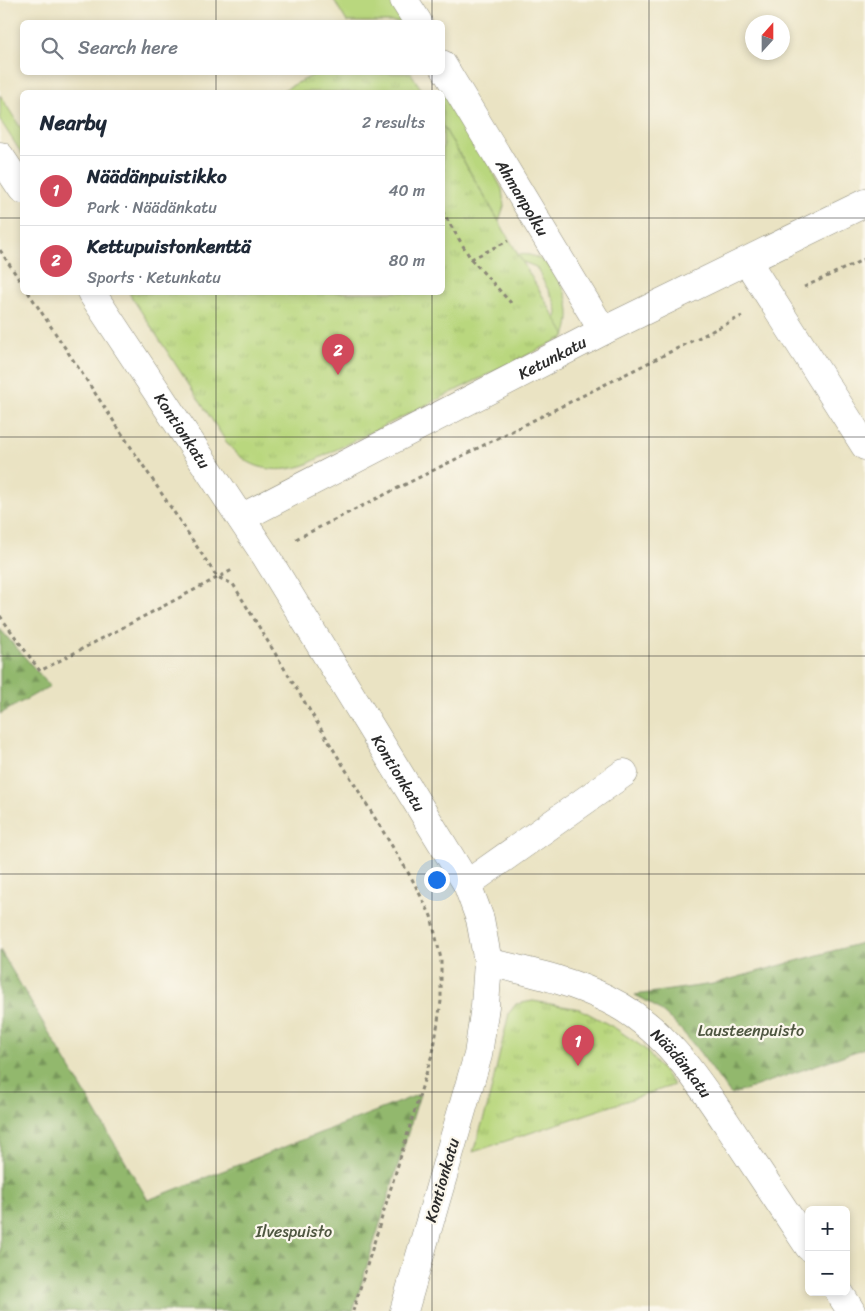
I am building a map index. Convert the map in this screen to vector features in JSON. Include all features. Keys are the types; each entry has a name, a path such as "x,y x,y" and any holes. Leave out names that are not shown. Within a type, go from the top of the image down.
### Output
{"street":[{"path":"404,0 417,20"},
{"name":"Ahmanpolku","path":"445,69 603,331"},
{"path":"0,156 20,186"},
{"name":"Ketunkatu","path":"241,518 603,331 865,203"},
{"path":"747,260 865,446"},
{"name":"Kontionkatu","path":"93,295 265,554 466,884 480,920 488,962 485,1006 478,1055 404,1311"},
{"path":"466,884 624,773"},
{"name":"Näädänkatu","path":"488,962 574,985 609,999 644,1021 671,1047 696,1078 805,1240"},
{"path":"842,1296 851,1311"}],"path":[{"path":"445,216 471,259 511,303"},
{"path":"0,250 20,281"},
{"path":"0,616 40,671 217,577 773,301 865,259"},
{"path":"30,295 217,577 233,584 412,879 431,916 441,959 441,1001 434,1048 353,1311"}],"green space":[{"path":"334,0 391,0 408,20 346,20"},
{"path":"314,75 412,75 422,90 283,90"},
{"path":"446,82 502,189 504,206 499,221 445,129 445,90 440,90"},
{"path":"0,95 20,127 20,151 0,120"},
{"path":"445,129 566,336 305,465 283,469 262,468 243,459 227,443 130,295 445,295"},
{"path":"518,255 531,255 543,261 562,285 567,299 569,315 567,329 561,342 556,324 557,311 554,301 536,267 523,262"},
{"path":"0,629 50,686 0,714"},
{"name":"Lausteenpuisto","path":"865,942 865,1048 731,1095 700,1052 677,1026 664,1014 635,995 713,984"},
{"name":"Ilvespuisto","path":"0,950 148,1200 420,1094 353,1311 0,1311"},
{"path":"533,1001 580,1009 615,1028 644,1048 674,1085 473,1152 487,1108 509,1013 516,1004"}],"place":[{"name":"Kettupuistonkenttä","path":"338,375"},
{"name":"Näädänpuistikko","path":"578,1066"}]}
